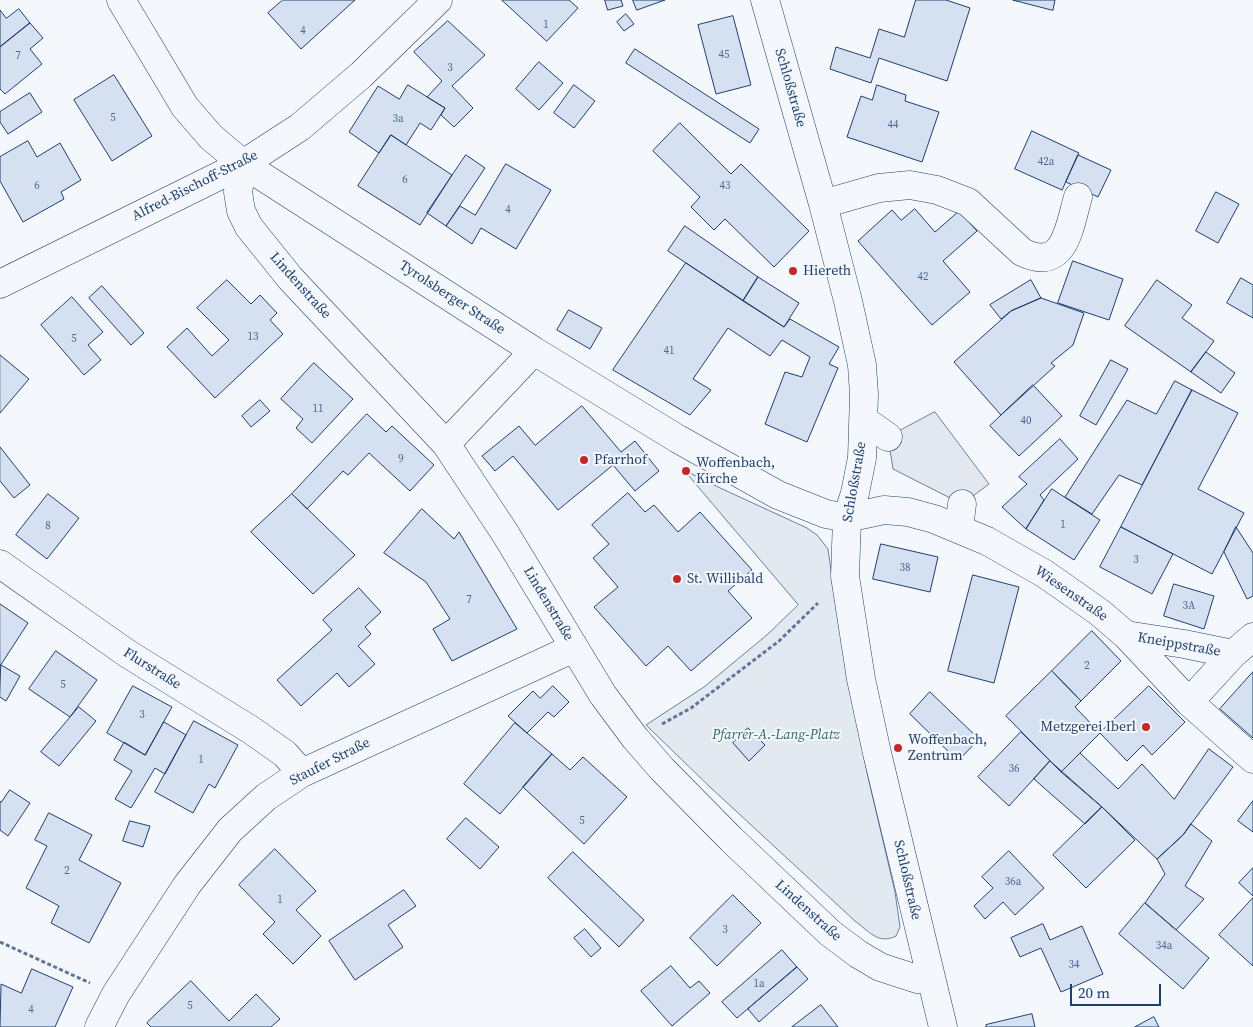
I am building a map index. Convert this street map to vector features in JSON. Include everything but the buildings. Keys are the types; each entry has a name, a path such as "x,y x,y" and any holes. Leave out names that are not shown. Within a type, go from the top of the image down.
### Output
{"street":[{"name":"Tyrolsberger Straße","path":"121,0 185,106 210,137 243,164 534,351 678,440 755,483 802,506 826,514 847,518"},
{"name":"Alfred-Bischoff-Straße","path":"0,284 243,164 300,127 361,75 438,0"},
{"name":"Schloßstraße","path":"765,0 823,204 862,365 864,394 862,458 855,493 847,518 845,576 861,679 877,753 943,1027"},
{"name":"Lindenstraße","path":"243,164 238,192 241,210 249,228 290,278 446,444 505,533 603,695 635,738 662,769 731,839 830,933 858,954 880,967 917,979 931,980"},
{"path":"823,204 879,188 910,185 937,190 968,202 1022,252 1032,257 1046,258 1056,254 1065,242 1078,198"},
{"path":"446,444 534,351"},
{"path":"864,420 888,437"},
{"name":"Wiesenstraße","path":"847,518 884,510 908,512 934,519 960,516 987,542 1044,574 1099,612 1126,635 1189,702 1253,758"},
{"name":"Flurstraße","path":"0,564 128,654 251,730 285,754 302,773"},
{"name":"Kneippstraße","path":"1126,635 1233,654"},
{"name":"Kneippstraße","path":"1189,702 1233,654 1253,637"},
{"name":"Staufer Straße","path":"99,1027 116,994 187,885 230,830 266,797 302,773 574,648"}],"path":[{"path":"635,738 691,708 779,642 845,576"},
{"path":"0,942 116,994"}],"green space":[{"name":"Pfarrer-A.-Lang-Platz","path":"684,470 807,528 817,535 828,549 836,606 868,777 895,892 900,927 896,936 884,939 869,933 710,787 646,725 704,687 768,634 798,605"}],"shaded area":[{"path":"935,412 989,484 962,504 893,469 888,437"}],"place":[{"name":"Hiereth","path":"793,271"},
{"name":"Pfarrhof","path":"584,460"},
{"name":"Woffenbach, Kirche","path":"686,471"},
{"name":"St. Willibald","path":"677,579"},
{"name":"Metzgerei Iberl","path":"1146,727"},
{"name":"Woffenbach, Zentrum","path":"898,748"}]}
